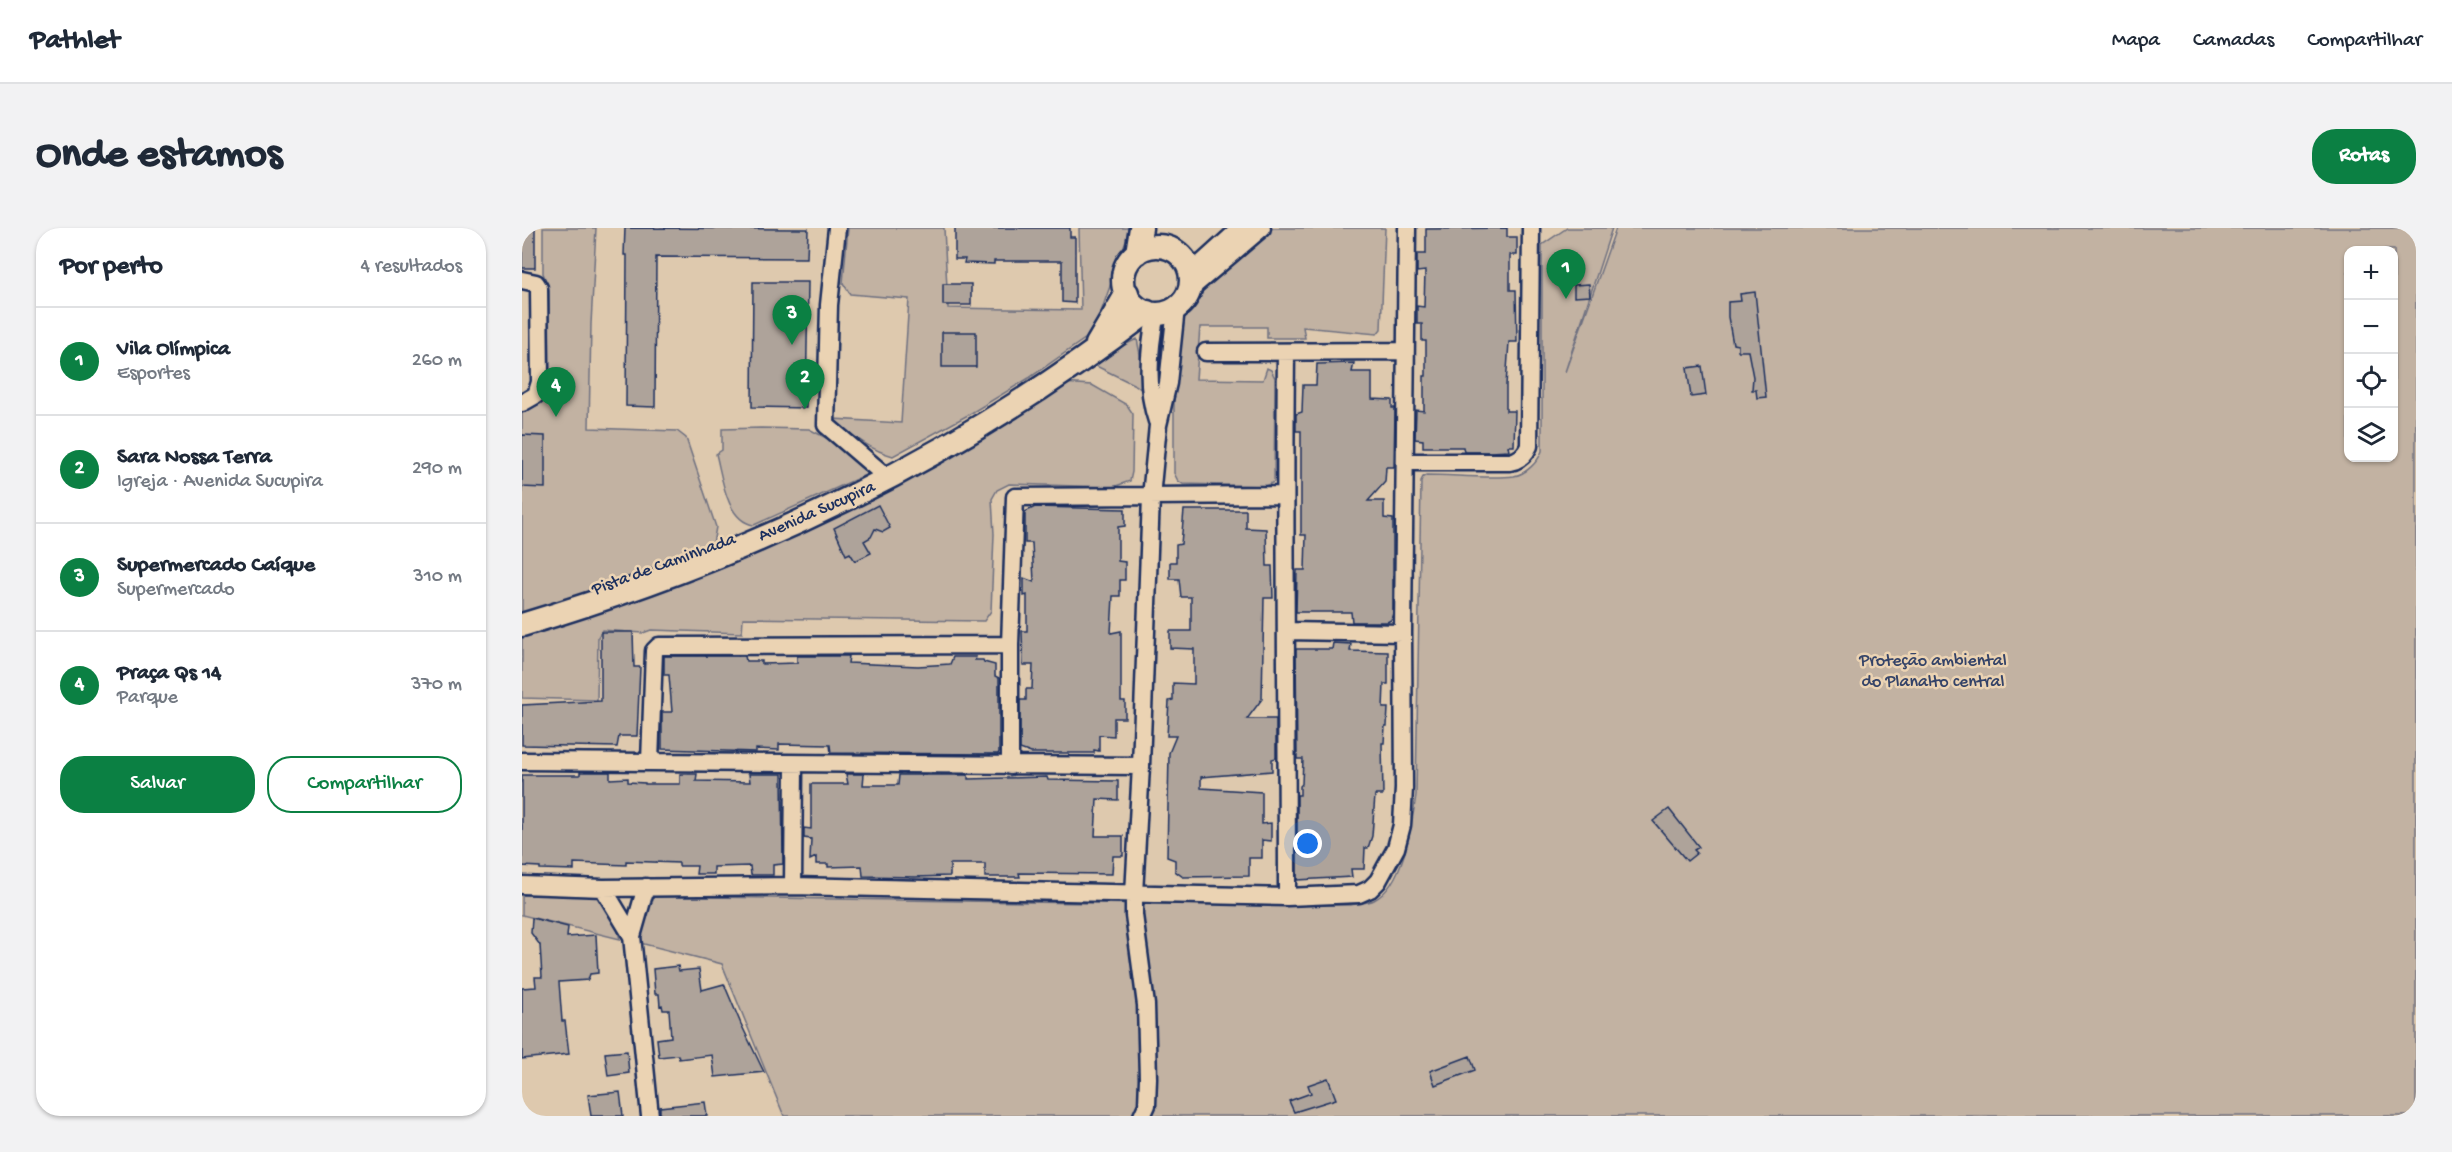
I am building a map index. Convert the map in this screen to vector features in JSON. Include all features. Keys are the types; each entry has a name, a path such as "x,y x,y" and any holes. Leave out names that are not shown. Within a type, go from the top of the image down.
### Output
{"street":[{"path":"837,228 829,305 826,425 889,479"},
{"path":"1141,228 1137,253 1125,271 1124,286 1135,305 1163,312 1186,301 1195,285 1262,228"},
{"path":"1142,1116 1147,1105 1146,1016 1134,915 1134,894 1151,497 1158,425 1154,414 1150,382 1151,338 1163,312 1188,294 1191,278 1186,263 1179,254 1167,228"},
{"path":"1191,278 1245,228"},
{"path":"522,885 603,888 793,886 1287,897 1359,894 1370,889 1378,881 1396,848 1402,825 1407,228"},
{"path":"1405,462 1510,462 1517,461 1526,453 1529,446 1531,228"},
{"path":"1137,253 1157,246 1179,254 1210,260"},
{"path":"522,280 536,283 539,288 540,389 533,398 522,403"},
{"name":"Avenida Sucupira","path":"1090,356 1127,293"},
{"name":"Avenida Sucupira","path":"522,625 696,567 889,479 963,439 1090,356 1163,312"},
{"path":"1206,352 1406,351"},
{"path":"1286,353 1284,495 1287,631 1287,897"},
{"name":"Pista de Caminhada","path":"522,634 654,592 747,555 828,518 914,475 991,430 1065,381"},
{"path":"1010,766 1014,497 1284,495"},
{"path":"1287,631 1403,633"},
{"path":"650,762 654,651 658,646 1010,645"},
{"path":"522,761 794,765 1141,766"},
{"path":"793,886 794,765"},
{"path":"646,887 632,936 651,1116"},
{"path":"603,888 632,936"}],"green space":[{"path":"543,228 596,228 589,428 677,431 686,438 716,527 713,544 708,551 522,616 522,406 541,400 550,381 549,290 543,273"},
{"path":"848,228 944,228 948,308 1081,310 1079,228 1128,228 1100,315 1086,338 1029,378 893,456 868,446 832,419 901,423 909,299 850,294 843,283"},
{"path":"1262,228 1385,228 1381,329 1377,334 1303,327 1305,338 1267,338 1267,327 1200,327 1196,379 1263,380 1267,368 1271,370 1275,378 1274,482 1265,486 1183,484 1178,481 1174,473 1174,391 1180,312"},
{"name":"Proteção ambiental do Planalto central","path":"1567,228 1612,228 1565,372 1616,228 2416,228 2416,1116 784,1116 722,964 640,943 648,896 1151,904 1351,905 1374,900 1393,881 1405,853 1416,795 1421,481 1427,475 1514,476 1535,463 1542,451 1542,245"},
{"path":"1137,339 1148,396 1137,386 1088,362"},
{"path":"1062,383 1092,385 1127,405 1133,414 1130,481 1113,487 1009,484 997,490 992,499 994,534 991,611 984,621 743,618 742,633 651,630 643,633 602,630 598,637 597,700 522,698 522,628 709,567"},
{"path":"722,429 809,429 832,441 872,472 754,525 745,522 731,507 716,454 722,450"},
{"path":"595,894 616,925 620,939 522,915 522,895"}],"building":[{"path":"522,228 535,228 535,268 522,268"},
{"path":"625,228 808,229 807,258 656,257 655,407 626,406 627,255 624,255"},
{"path":"955,228 1070,228 1070,237 1075,237 1075,303 1062,302 1062,261 964,263 965,259 955,259"},
{"path":"1507,228 1507,237 1517,237 1517,255 1510,255 1510,290 1516,290 1517,342 1509,342 1506,385 1506,411 1515,411 1514,446 1508,446 1509,451 1491,452 1464,452 1463,447 1423,447 1423,440 1415,439 1416,410 1424,411 1424,376 1426,376 1426,341 1422,341 1422,324 1417,324 1417,306 1424,307 1425,271 1417,272 1417,254 1426,254 1426,229"},
{"path":"753,282 808,282 806,408 752,407"},
{"path":"943,284 971,284 971,305 943,305"},
{"path":"1589,284 1590,296 1574,297 1574,285"},
{"path":"1755,292 1766,397 1757,398 1756,390 1752,390 1753,377 1748,351 1738,351 1738,345 1733,344 1728,317 1728,302 1741,301 1740,294"},
{"path":"942,332 976,332 976,367 942,367"},
{"path":"1354,363 1352,372 1372,372 1372,399 1392,400 1392,408 1395,408 1394,467 1386,467 1385,482 1368,501 1384,501 1384,518 1393,519 1393,613 1391,620 1387,622 1352,622 1351,612 1296,612 1297,570 1305,570 1306,535 1301,535 1301,431 1296,431 1296,414 1302,412 1303,385 1316,385 1317,364"},
{"path":"1702,366 1706,395 1691,397 1687,368"},
{"path":"522,435 545,436 545,488 522,487"},
{"path":"878,505 890,528 883,532 875,529 871,537 864,541 871,553 855,561 850,553 846,555 834,528"},
{"path":"1035,507 1125,509 1125,526 1118,527 1118,561 1125,562 1125,580 1120,580 1120,596 1113,596 1111,633 1121,631 1121,701 1125,701 1125,718 1114,718 1114,736 1099,735 1099,751 1094,750 1094,753 1031,753 1020,749 1020,700 1026,700 1026,689 1032,689 1033,665 1023,665 1022,631 1027,631 1027,595 1024,596 1024,578 1034,582 1032,543 1025,543 1025,512"},
{"path":"1184,510 1246,510 1246,528 1266,529 1267,566 1272,566 1273,598 1264,598 1262,699 1247,719 1276,719 1276,758 1272,759 1272,771 1201,777 1201,788 1262,792 1262,824 1271,823 1271,841 1262,840 1262,858 1249,858 1249,876 1183,877 1175,871 1175,860 1167,857 1169,753 1176,736 1167,736 1169,701 1173,700 1173,683 1194,684 1194,649 1170,648 1170,631 1191,631 1191,597 1181,597 1179,579 1170,579 1170,562 1176,562 1176,545 1181,544"},
{"path":"601,632 633,632 634,667 640,667 637,736 619,736 617,747 522,745 522,705 601,701"},
{"path":"1333,643 1351,644 1350,651 1388,652 1388,684 1384,684 1383,708 1388,708 1387,726 1385,726 1384,743 1382,743 1383,795 1375,795 1372,836 1368,848 1365,848 1364,869 1351,869 1352,877 1297,880 1297,795 1300,795 1302,784 1303,759 1297,759 1296,649 1332,649"},
{"path":"664,656 745,656 746,661 762,661 762,664 797,663 797,656 849,656 848,663 918,666 950,664 953,657 976,657 975,660 983,660 995,665 995,676 999,678 999,752 998,754 831,753 830,745 779,744 779,750 756,749 756,752 662,749 662,712 672,712 669,675 664,675"},
{"path":"580,772 610,772 610,779 628,778 628,782 645,784 680,784 680,774 697,774 696,781 750,782 749,774 782,774 783,864 773,865 773,875 751,875 750,866 714,867 714,874 696,874 697,866 626,861 626,865 574,863 574,870 522,866 522,775 580,775"},
{"path":"846,774 864,774 863,785 898,785 899,775 968,775 968,779 1047,777 1048,780 1118,781 1118,800 1097,799 1095,836 1123,836 1123,856 1113,856 1112,874 1019,873 1020,877 985,877 985,864 950,864 950,876 915,877 863,876 862,866 828,867 828,864 816,864 816,857 810,860 811,839 804,838 804,828 811,829 811,784 848,784"},
{"path":"1669,809 1699,847 1694,850 1697,853 1687,861 1653,821"},
{"path":"532,918 568,927 567,937 596,935 598,973 590,974 588,980 559,982 562,1021 565,1021 569,1054 522,1059 522,988 536,987 535,977 542,977 540,945 531,933"},
{"path":"678,966 679,971 699,969 702,990 724,984 764,1072 715,1077 712,1055 679,1059 678,1055 659,1057 657,1039 671,1037 669,1010 663,1010 662,1005 660,1006 659,994 655,994 653,969"},
{"path":"627,1051 629,1073 608,1076 605,1053"},
{"path":"1470,1056 1475,1070 1435,1085 1430,1071"},
{"path":"1328,1078 1336,1099 1294,1112 1289,1101 1311,1093 1308,1085"},
{"path":"620,1092 623,1116 591,1116 588,1095"},
{"path":"705,1102 707,1116 660,1116 660,1107"}],"place":[{"name":"Vila Olímpica","path":"1566,299"},
{"name":"Supermercado Caíque","path":"792,345"},
{"name":"Sara Nossa Terra","path":"805,409"},
{"name":"Praça Qs 14","path":"556,417"}]}
